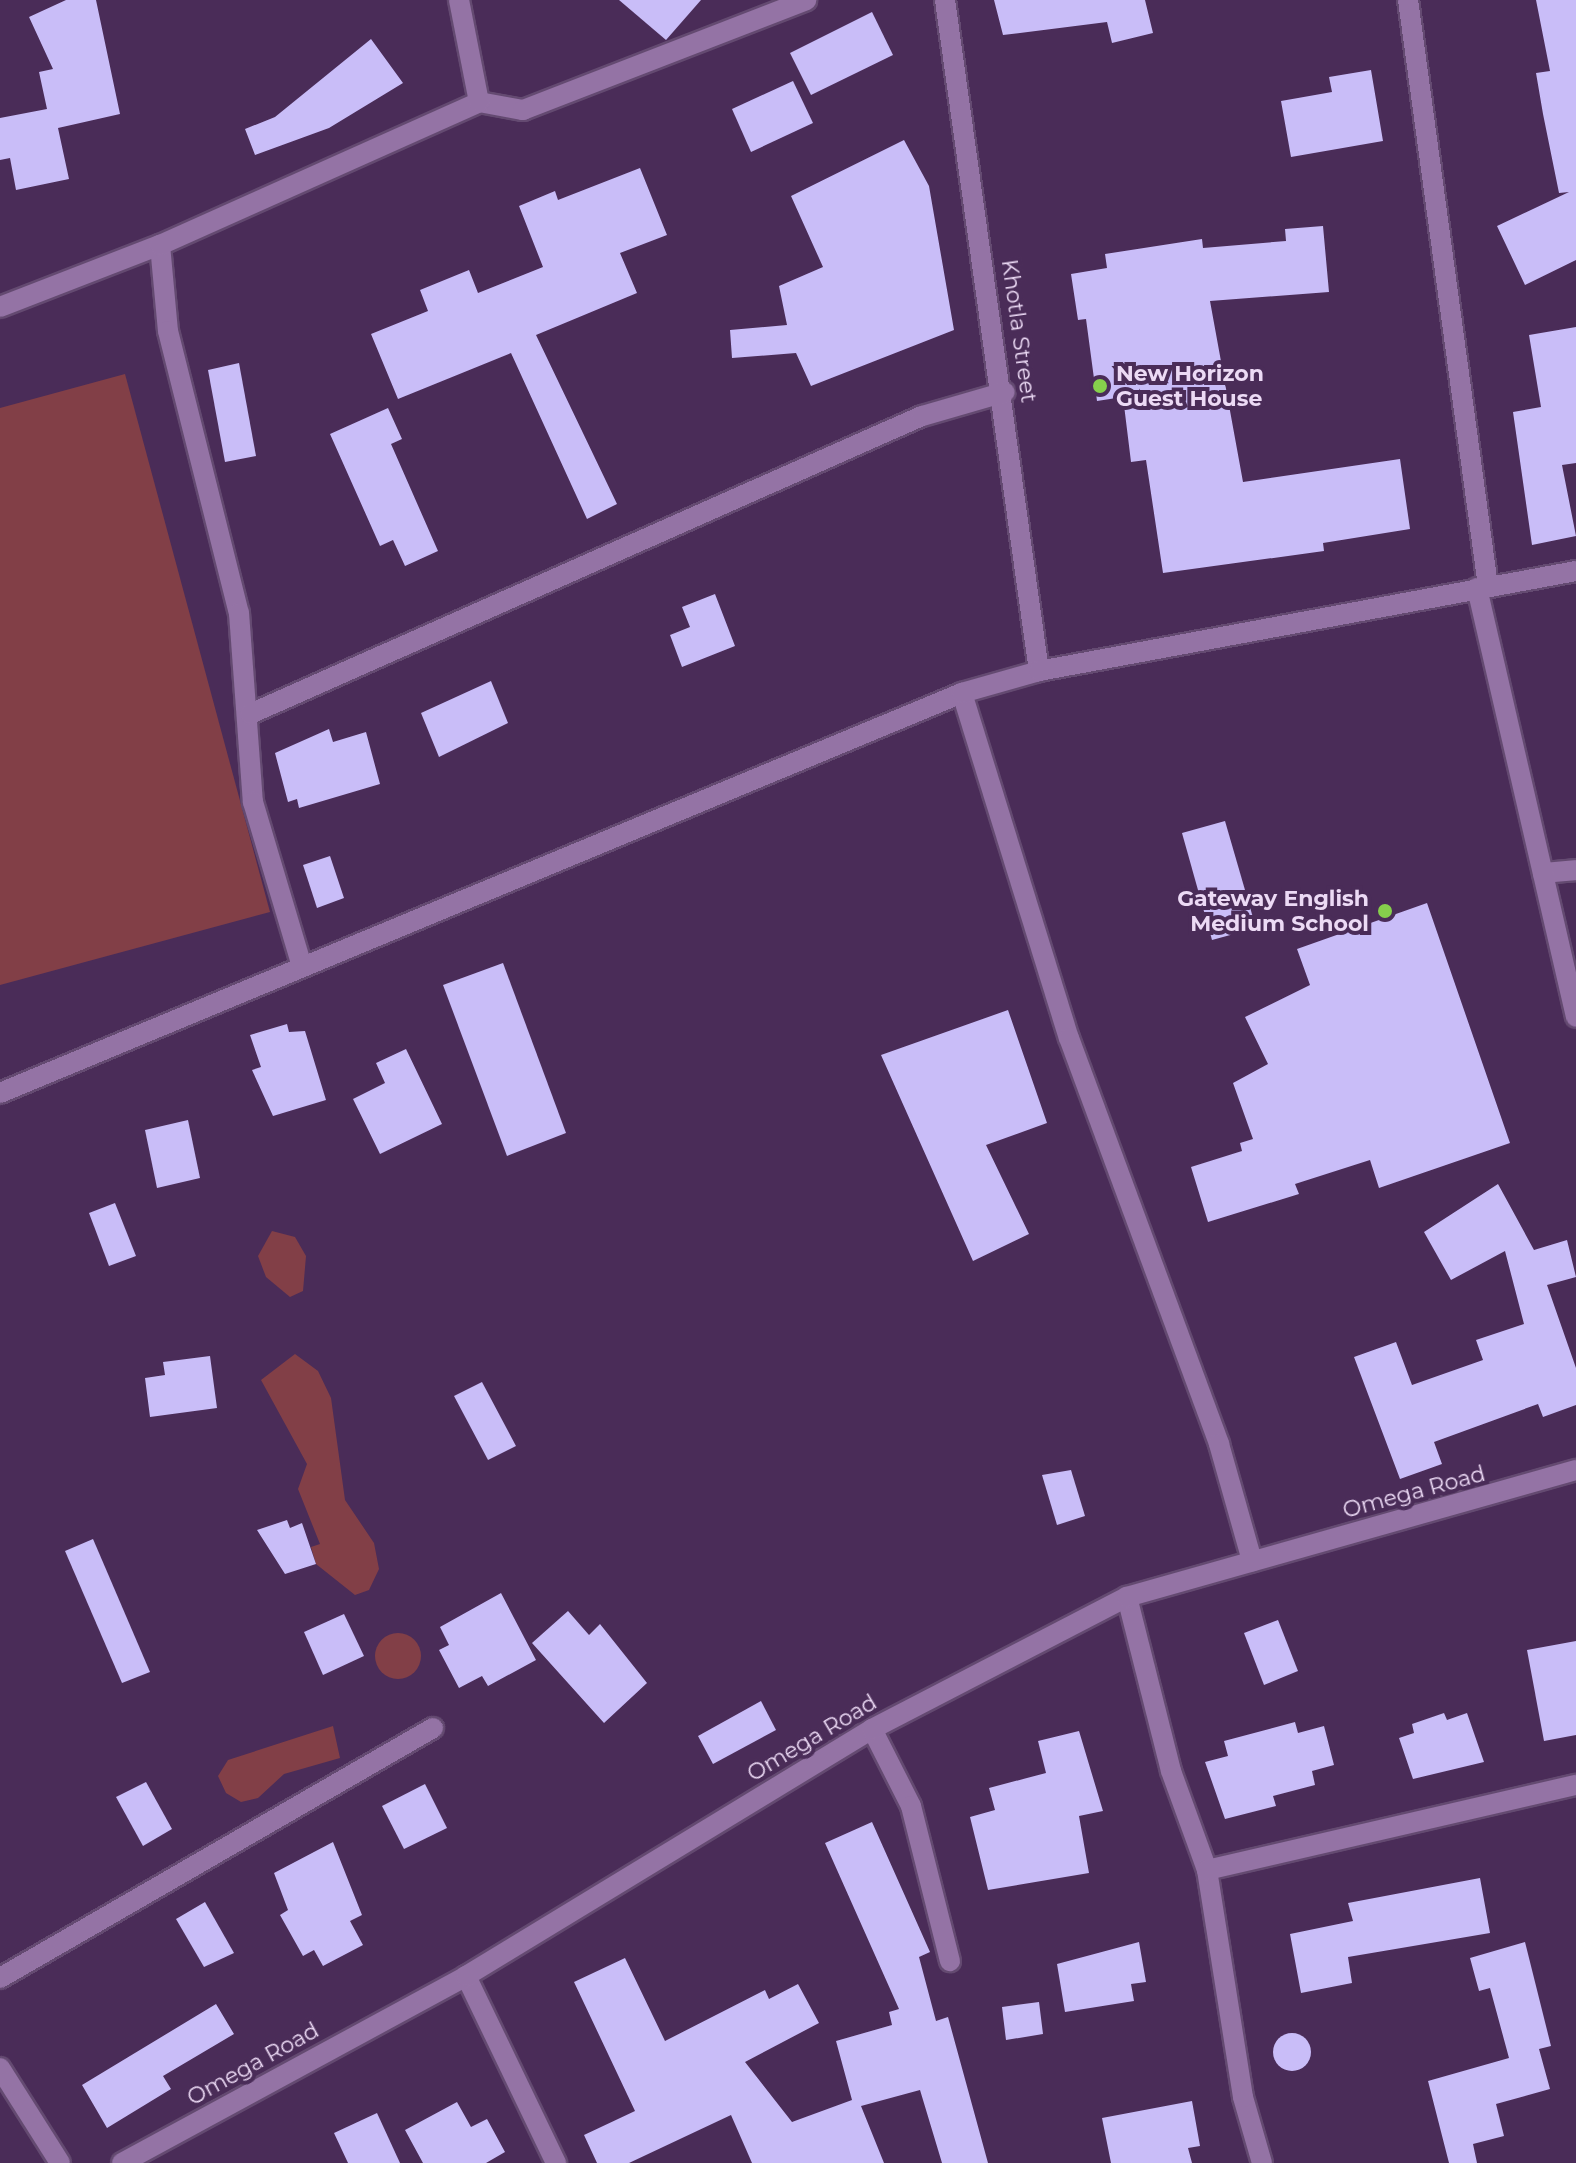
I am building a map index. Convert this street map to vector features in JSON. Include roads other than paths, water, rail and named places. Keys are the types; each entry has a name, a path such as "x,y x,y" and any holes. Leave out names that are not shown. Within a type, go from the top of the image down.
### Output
{"street":[{"path":"459,0 479,102"},
{"path":"0,307 160,245 479,102 523,110 806,0"},
{"name":"Khotla Street","path":"945,0 1005,392 1039,671"},
{"path":"1408,0 1482,587 1576,1017"},
{"path":"160,245 168,331 239,613 250,714 253,802 301,963"},
{"path":"250,714 922,416 1005,392"},
{"path":"0,1093 301,963 962,693 1039,671 1576,571"},
{"path":"962,693 1069,1038 1219,1444 1252,1561"},
{"path":"1543,873 1576,870"},
{"name":"Omega Road","path":"122,2163 466,1976 872,1729 1127,1597 1576,1470"},
{"path":"1127,1597 1171,1771 1207,1870 1243,2097 1262,2163"},
{"path":"0,1978 433,1728"},
{"path":"872,1729 911,1806 950,1961"},
{"path":"1207,1870 1576,1785"},
{"path":"466,1976 556,2163"},
{"path":"0,2068 60,2163"}],"place":[{"name":"New Horizon Guest House","path":"1100,386"},
{"name":"Gateway English Medium School","path":"1385,911"}]}
